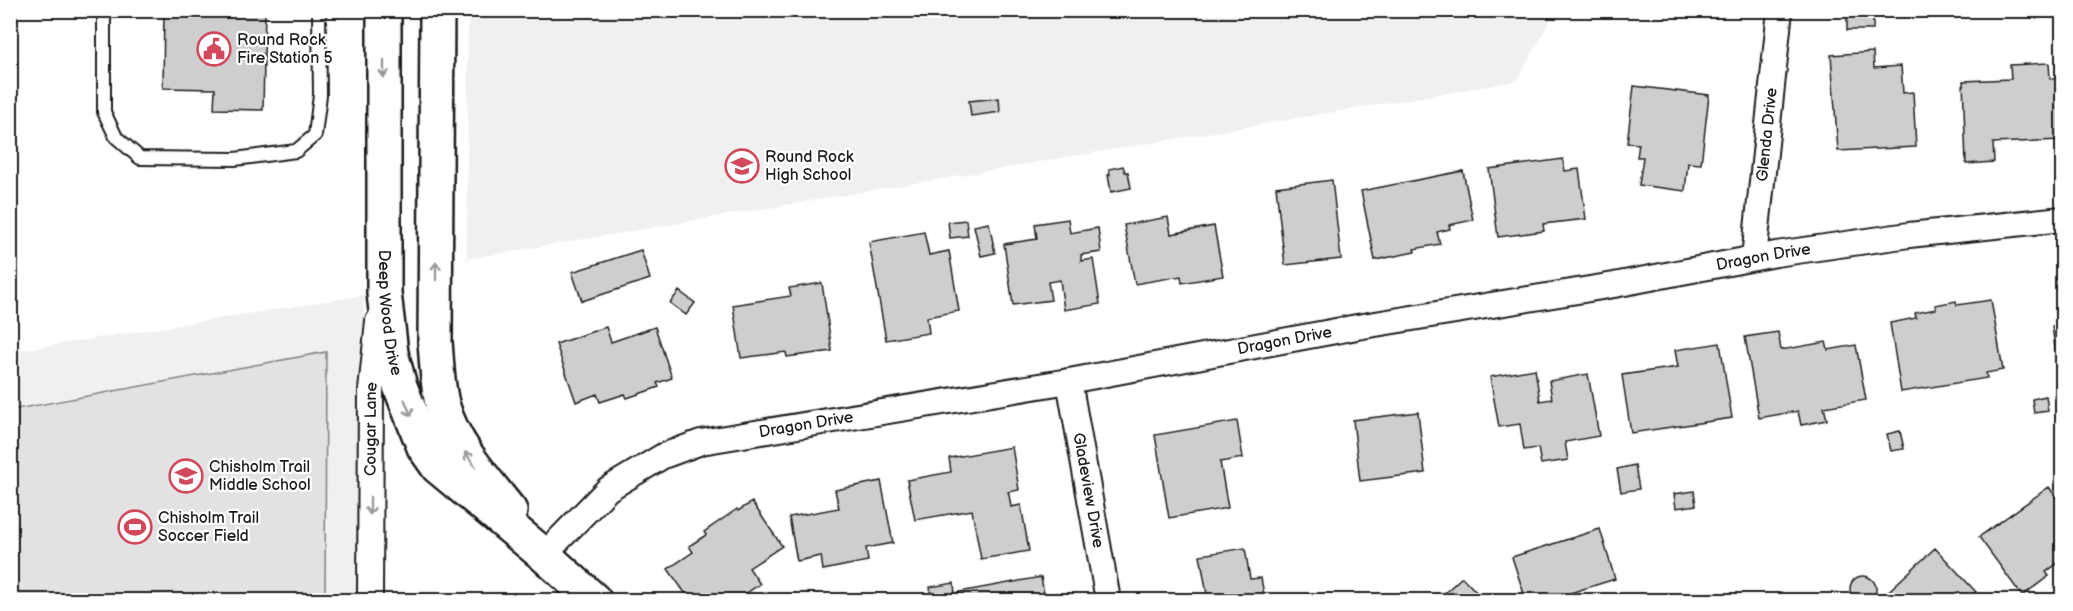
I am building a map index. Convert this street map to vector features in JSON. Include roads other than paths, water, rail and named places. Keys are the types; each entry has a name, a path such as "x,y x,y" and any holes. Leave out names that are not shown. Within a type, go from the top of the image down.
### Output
{"street":[{"name":"Deep Wood Drive","path":"384,10 385,314 391,353 400,386 424,447 438,467 544,555 594,600"},
{"name":"Deep Wood Drive","path":"437,10 435,342 438,386 450,427 464,452 544,555"},
{"name":"Glenda Drive","path":"1755,258 1780,10"},
{"name":"Dragon Drive","path":"544,555 608,489 663,456 701,442 1069,381 1357,327 1614,285 1755,258 1909,235 2062,219"},
{"name":"Cougar Lane","path":"370,600 371,391 384,259"},
{"name":"Gladeview Drive","path":"1069,381 1108,600"}],"lane":[{"path":"104,10 104,112 116,137 140,158 235,159 296,152 315,135 320,95 320,10"}],"place":[{"name":"Round Rock Fire Station 5","path":"214,49"},
{"name":"Round Rock High School","path":"742,166"},
{"name":"Chisholm Trail Middle School","path":"186,476"},
{"name":"Chisholm Trail Soccer Field","path":"135,527"}]}
